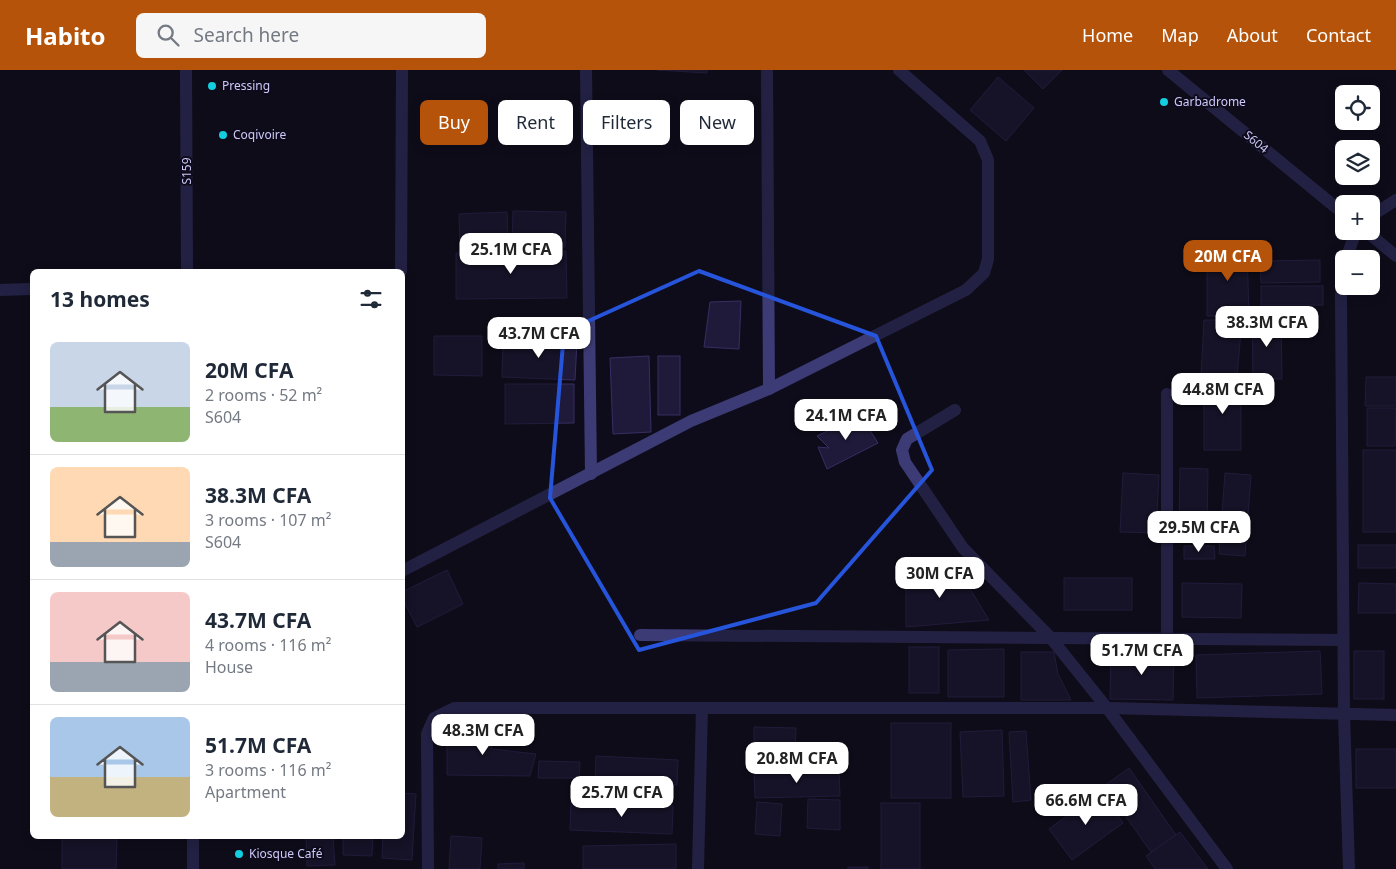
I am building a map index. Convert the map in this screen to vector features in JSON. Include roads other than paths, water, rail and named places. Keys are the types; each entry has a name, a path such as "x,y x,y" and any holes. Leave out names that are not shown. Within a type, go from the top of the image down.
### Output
{"street":[{"name":"S159","path":"186,70 187,269"},
{"path":"401,269 402,70"},
{"path":"586,70 591,474"},
{"path":"767,70 769,389"},
{"path":"405,569 691,421 769,389 966,290 984,273 988,259 988,160 980,141 899,70"},
{"name":"S604","path":"1168,70 1335,207"},
{"path":"1380,210 1396,200"},
{"path":"1377,240 1396,256"},
{"path":"0,290 30,289"},
{"path":"1341,295 1344,715 1349,869"},
{"path":"1167,394 1167,637"},
{"path":"955,410 907,439 902,450 905,462 963,548 1050,637 1107,708 1227,869"},
{"path":"640,635 1167,637 1343,640"},
{"path":"428,869 427,734 434,718 454,708 1107,708 1396,715"},
{"path":"698,869 702,708"},
{"path":"193,839 193,869"}],"place":[{"name":"Pressing","path":"212,86"},
{"name":"Garbadrome","path":"1164,102"},
{"name":"Coqivoire","path":"223,135"},
{"name":"Kiosque Café","path":"239,854"}]}
